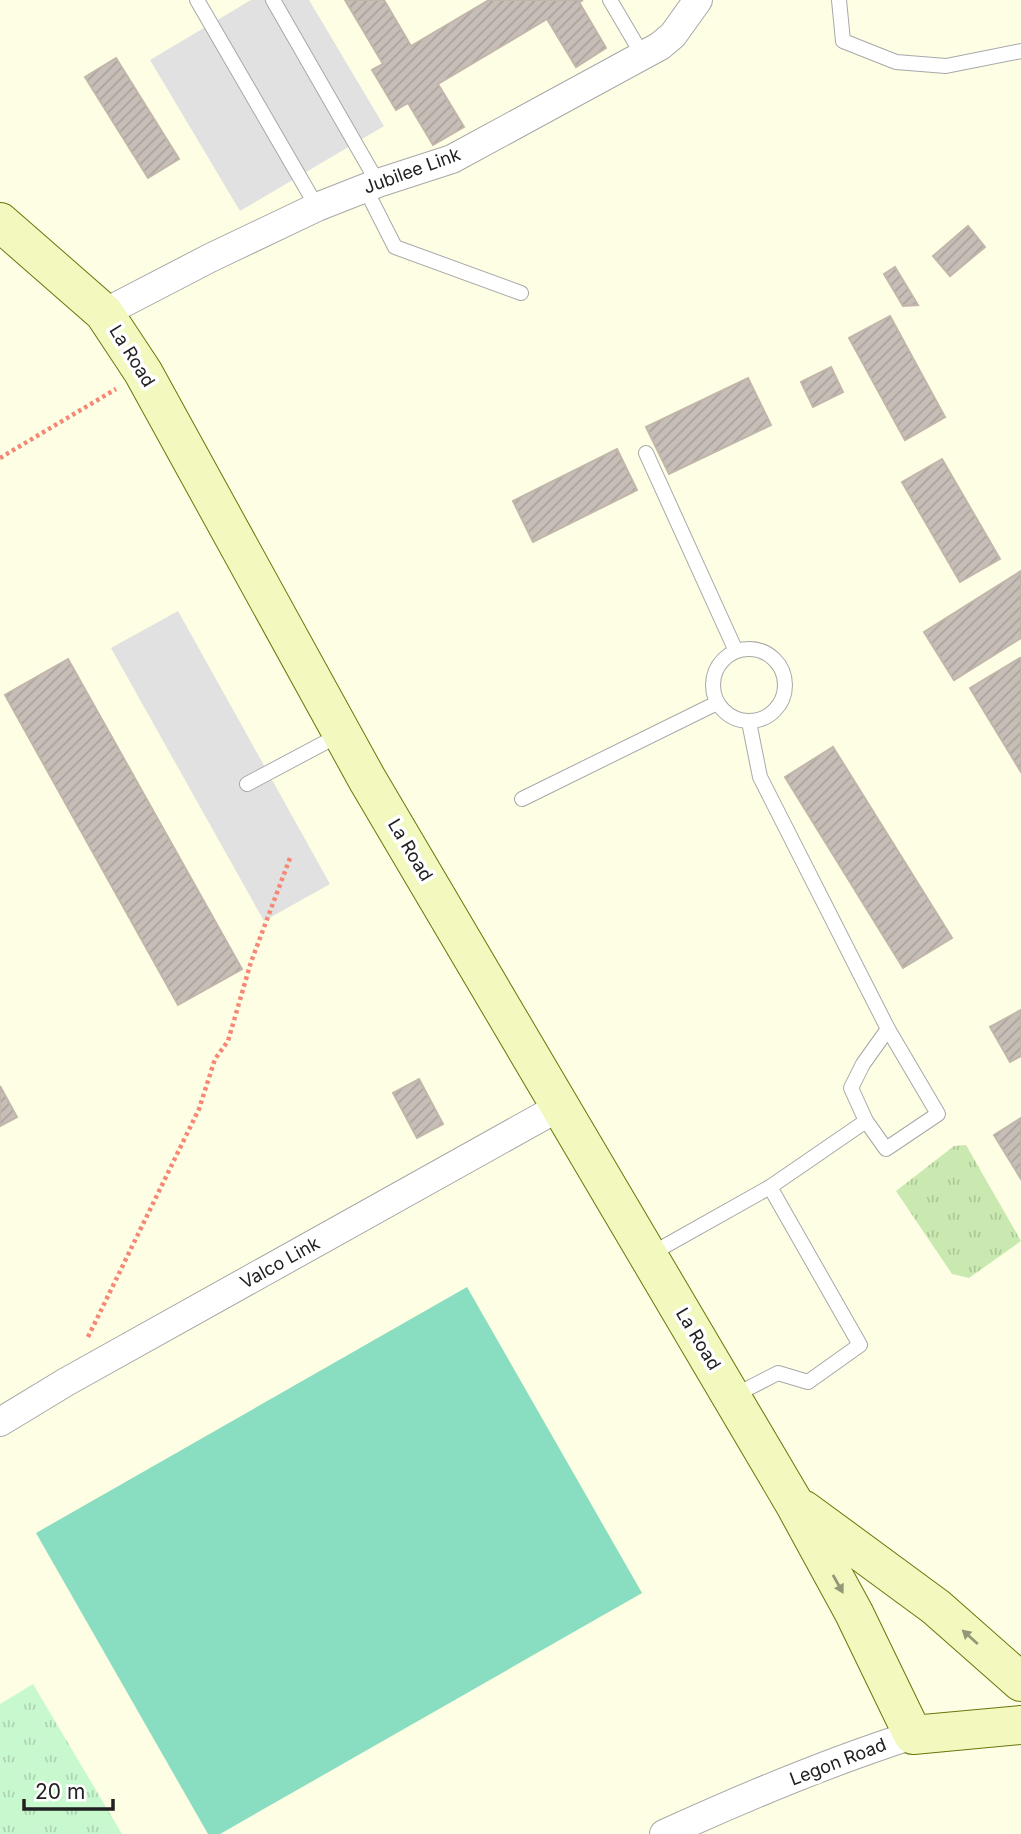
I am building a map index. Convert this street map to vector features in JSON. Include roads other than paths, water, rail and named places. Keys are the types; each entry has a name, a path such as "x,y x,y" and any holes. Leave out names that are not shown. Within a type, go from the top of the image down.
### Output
{"street":[{"name":"Jubilee Link","path":"104,313 317,207 452,159 643,56 673,35 698,0"},
{"name":"La Road","path":"0,222 104,313 143,372 342,733 794,1503 854,1613 913,1735"},
{"name":"Valco Link","path":"0,1422 66,1382 561,1105"},
{"name":"La Road","path":"794,1503 936,1606 1021,1682"},
{"name":"Legon Road","path":"664,1834 715,1810 854,1754 913,1735 1021,1724"}],"lane":[{"path":"197,0 317,207"},
{"path":"273,0 372,186 395,247 521,293"},
{"path":"610,0 643,56"},
{"path":"839,0 843,41 897,62 946,66 1021,51"},
{"path":"646,453 736,650"},
{"path":"736,650 761,650 772,657 785,679 785,691 780,704 761,720 749,722 725,713 712,691 712,678 717,666 736,650"},
{"path":"522,799 717,703"},
{"path":"749,722 760,777 888,1029 938,1114 886,1149 866,1121 851,1088 863,1064 888,1029"},
{"path":"247,785 342,733"},
{"path":"648,1255 770,1187 866,1121"},
{"path":"732,1396 778,1373 808,1382 860,1345 770,1187"}]}
